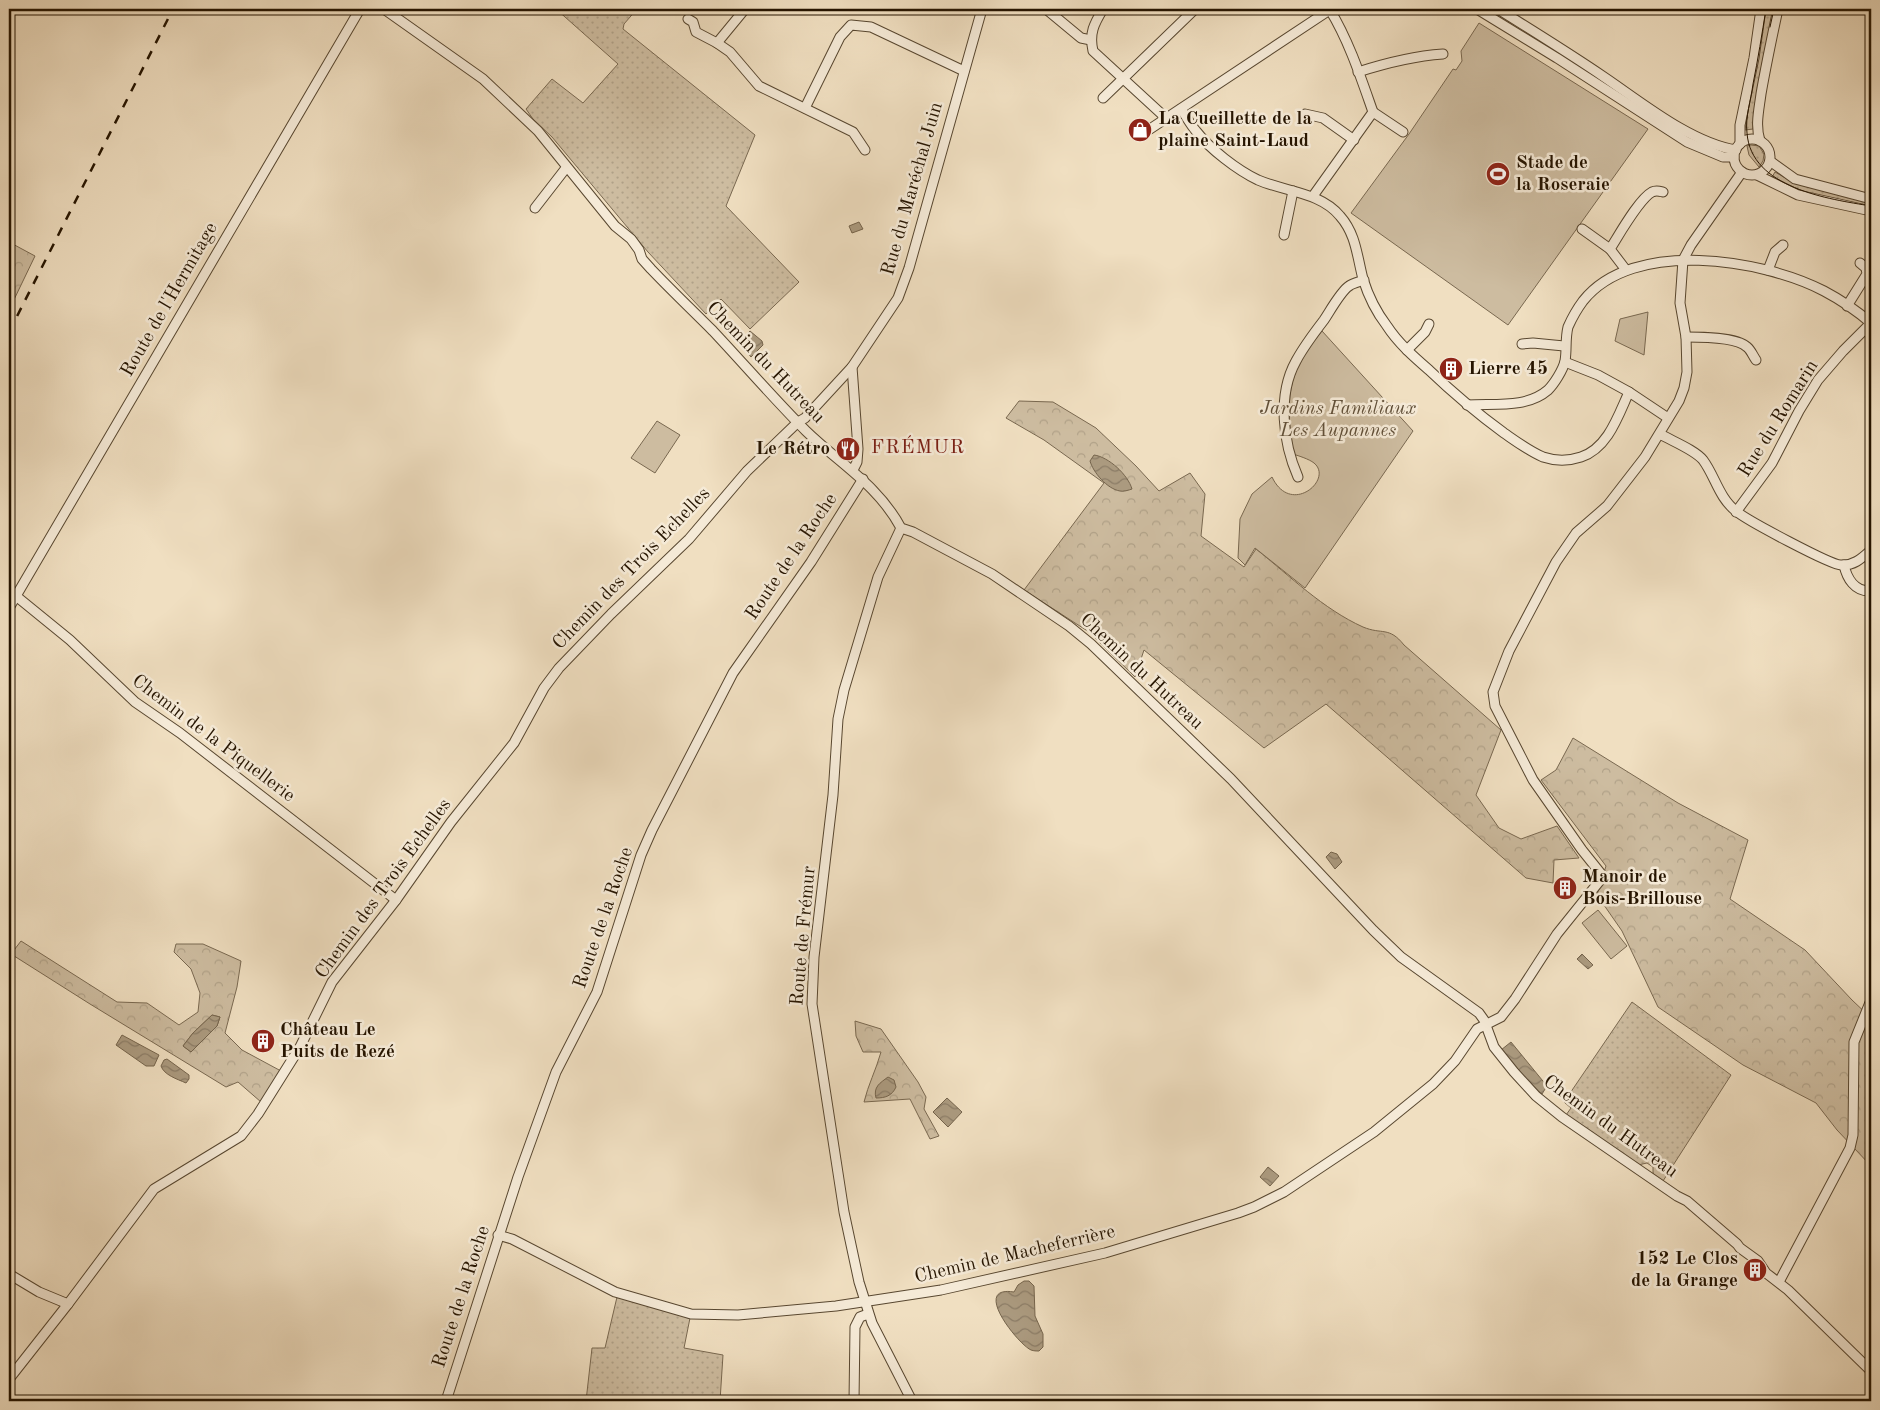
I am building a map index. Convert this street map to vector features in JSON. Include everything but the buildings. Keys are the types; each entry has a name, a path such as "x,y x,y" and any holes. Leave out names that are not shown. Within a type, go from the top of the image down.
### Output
{"street":[{"name":"Route de l'Hermitage","path":"9,608 360,9"},
{"name":"Chemin du Hutreau","path":"384,9 483,79 538,132 615,226 631,239 639,250 642,259 651,269 798,422 826,449 863,478 891,510 901,528 910,530 992,574 1085,638 1231,779 1373,930 1401,957 1474,1009 1482,1017 1494,1047 1536,1096 1554,1111 1687,1201 1740,1248 1758,1261 1766,1272 1779,1282 1871,1371"},
{"path":"717,42 745,9"},
{"name":"Rue du Maréchal Juin","path":"798,422 805,418 852,367 898,298 909,268 982,9"},
{"path":"1046,9 1081,38 1091,40"},
{"path":"1103,9 1094,24 1091,40 1093,51 1167,118"},
{"path":"1104,98 1195,9"},
{"path":"1150,129 1330,9 1358,72 1373,112 1403,132"},
{"path":"1477,9 1687,142 1723,157 1737,150 1748,140 1760,141"},
{"path":"1498,9 1678,126 1709,144 1737,150"},
{"path":"1761,9 1735,163 1742,172 1757,175 1798,195 1871,211"},
{"path":"1757,175 1765,171 1770,161 1768,148 1760,141 1757,131 1757,120 1766,61 1778,9"},
{"path":"688,19 693,22 696,32 717,42 730,52 759,86 852,132 865,150"},
{"path":"805,108 840,37 851,25 871,27 964,71"},
{"path":"1358,72 1388,63 1443,54"},
{"path":"1181,109 1196,132 1239,170 1258,180 1313,196 1330,206 1348,226 1355,241 1364,280 1371,299 1387,327 1407,350 1467,405 1526,448 1543,457 1557,460 1569,460 1590,453 1611,431 1629,392"},
{"path":"1313,196 1373,112"},
{"path":"1305,114 1324,118 1354,140"},
{"path":"1770,161 1795,179 1871,199"},
{"path":"535,208 566,168"},
{"path":"1742,172 1683,260 1680,303 1686,337 1687,372 1684,388 1660,434 1702,459 1724,498 1736,512 1831,563 1844,566 1857,562 1871,550"},
{"path":"1284,235 1293,191"},
{"path":"1610,248 1651,192 1663,192"},
{"path":"1582,230 1610,248 1626,270"},
{"path":"1768,270 1775,252 1783,245"},
{"path":"1467,405 1504,405 1523,402 1548,390 1565,362 1564,346 1568,328 1576,310 1603,283 1626,270 1683,260 1716,261 1768,270 1819,289 1871,323"},
{"path":"1847,306 1866,274 1866,268 1860,263"},
{"path":"1298,477 1289,454 1285,419 1289,377 1295,362 1307,343 1348,286 1364,280"},
{"name":"Rue du Romarin","path":"1736,512 1772,463 1818,380 1871,323"},
{"path":"1407,350 1429,324"},
{"path":"1686,337 1709,336 1739,343 1746,346 1756,360"},
{"path":"1522,344 1533,343 1564,346"},
{"path":"1565,362 1598,375 1629,392 1668,418"},
{"path":"852,367 858,449 857,462 853,470"},
{"name":"Chemin des Trois Echelles","path":"9,1379 68,1304 154,1188 241,1136 258,1114 300,1047 315,1020 332,982 396,900 451,822 514,743 544,688 559,668 611,614 689,539 748,471 798,422"},
{"name":"Chemin de Macheferrière","path":"498,1235 512,1239 615,1292 691,1314 738,1315 865,1302 941,1290 1075,1261 1254,1207 1284,1192 1374,1132 1433,1084 1454,1061 1478,1029 1499,1019 1557,934 1596,886 1602,875 1533,780 1493,699 1493,692 1499,673 1517,633 1559,556 1582,527 1607,506 1645,457 1660,434"},
{"name":"Route de la Roche","path":"446,1401 518,1177 556,1072 597,992 641,855 652,830 733,673 811,562 863,478"},
{"name":"Route de Frémur","path":"901,528 878,577 844,690 838,719 833,795 812,985 814,1026 844,1212 854,1261 868,1314 912,1401"},
{"path":"1844,566 1846,575 1856,587 1862,591 1869,591"},
{"name":"Chemin de la Piquellerie","path":"16,596 70,640 135,702 180,733 396,900"},
{"path":"1779,1282 1850,1148 1852,1135 1854,1042 1871,1000"},
{"path":"9,1274 39,1292 68,1304"},
{"path":"854,1401 855,1327 860,1317 868,1314"}],"green space":[{"path":"556,9 637,9 624,24 623,29 755,135 726,206 799,282 750,329 721,299 706,314 648,252 552,137 533,119 526,109 552,79 583,103 618,64"},
{"path":"1764,9 1776,9 1753,129 1745,130"},
{"name":"Stade de la Roseraie","path":"1479,23 1648,129 1508,325 1351,213 1409,134 1453,69 1456,70 1462,61 1461,51"},
{"path":"1747,146 1759,146 1764,154 1763,161 1759,167 1749,155"},
{"path":"1775,172 1789,180 1871,201 1871,207 1807,193 1772,177"},
{"path":"9,242 35,256 9,310"},
{"path":"1648,312 1644,355 1615,341 1620,319"},
{"name":"Jardins Familiaux Les Aupannes","path":"1322,331 1413,431 1305,588 1255,548 1245,565 1238,558 1240,519 1252,494 1272,477 1280,489 1289,494 1299,494 1308,491 1319,478 1319,470 1314,463 1293,454 1289,403 1291,388 1301,360"},
{"path":"1019,401 1053,402 1096,428 1159,491 1190,473 1205,494 1201,536 1244,567 1256,549 1321,602 1348,620 1363,627 1389,633 1399,639 1501,730 1476,795 1499,828 1521,839 1557,826 1579,858 1554,860 1553,883 1526,878 1326,704 1264,748 1144,650 1135,677 1089,632 1024,590 1104,483 1044,440 1006,418"},
{"path":"657,421 680,435 655,473 631,458"},
{"path":"1573,738 1678,803 1748,840 1730,899 1805,950 1871,1018 1871,1166 1837,1130 1816,1103 1743,1065 1658,1007 1622,931 1597,895 1606,866 1541,780 1556,770"},
{"path":"1598,910 1627,946 1611,959 1582,923"},
{"path":"21,941 117,1002 147,1003 179,1025 198,1012 200,993 191,969 174,952 176,944 203,944 241,961 237,987 225,1033 242,1050 281,1071 261,1102 238,1082 226,1087 11,954","holes":["212,1015 220,1017 217,1026 191,1052 183,1046 193,1033"]},
{"path":"1632,1002 1731,1075 1663,1181 1653,1175 1653,1167 1647,1163 1638,1165 1566,1115 1571,1108 1564,1102"},
{"path":"855,1021 881,1029 918,1082 926,1097 924,1109 939,1136 930,1139 910,1099 864,1102 881,1052 863,1052 856,1036"},
{"path":"617,1297 690,1318 684,1348 723,1355 720,1401 586,1401 592,1348 605,1348"}],"water":[{"path":"859,222 863,229 852,233 849,226"},
{"path":"750,331 762,341 763,345 751,357 738,343"},
{"path":"1094,455 1100,456 1112,463 1126,478 1132,489 1120,491 1106,484 1097,475 1090,461"},
{"path":"1331,852 1337,854 1342,862 1335,869 1326,857"},
{"path":"1582,954 1593,965 1588,969 1577,959"},
{"path":"212,1015 220,1017 217,1026 191,1052 183,1046 193,1033"},
{"path":"122,1035 159,1055 154,1066 146,1066 116,1045"},
{"path":"1511,1042 1547,1086 1542,1094 1527,1081 1501,1050"},
{"path":"167,1059 189,1075 186,1083 165,1072 161,1066 164,1060"},
{"path":"888,1077 894,1080 896,1087 888,1096 876,1098 876,1088"},
{"path":"947,1098 962,1112 948,1127 933,1112"},
{"path":"1268,1167 1279,1176 1270,1186 1260,1177"},
{"path":"1024,1281 1029,1281 1034,1286 1035,1316 1043,1334 1043,1347 1039,1351 1031,1350 1017,1338 997,1306 996,1297 1002,1292 1014,1292 1018,1285"}],"tram line":[{"path":"1766,9 1748,108 1747,133 1752,152 1762,167 1794,188 1834,199 1871,206"},
{"path":"1770,27 1774,9"}],"railway":[{"path":"9,332 173,9"}],"place":[{"name":"La Cueillette de la plaine Saint-Laud","path":"1140,130"},
{"name":"Stade de la Roseraie","path":"1498,174"},
{"name":"Lierre 45","path":"1451,369"},
{"name":"Le Rétro","path":"848,449"},
{"name":"Manoir de Bois-Brillouse","path":"1565,888"},
{"name":"Château Le Puits de Rezé","path":"263,1041"},
{"name":"152 Le Clos de la Grange","path":"1755,1270"}],"district":[{"name":"FRÉMUR","path":"918,448"}]}
